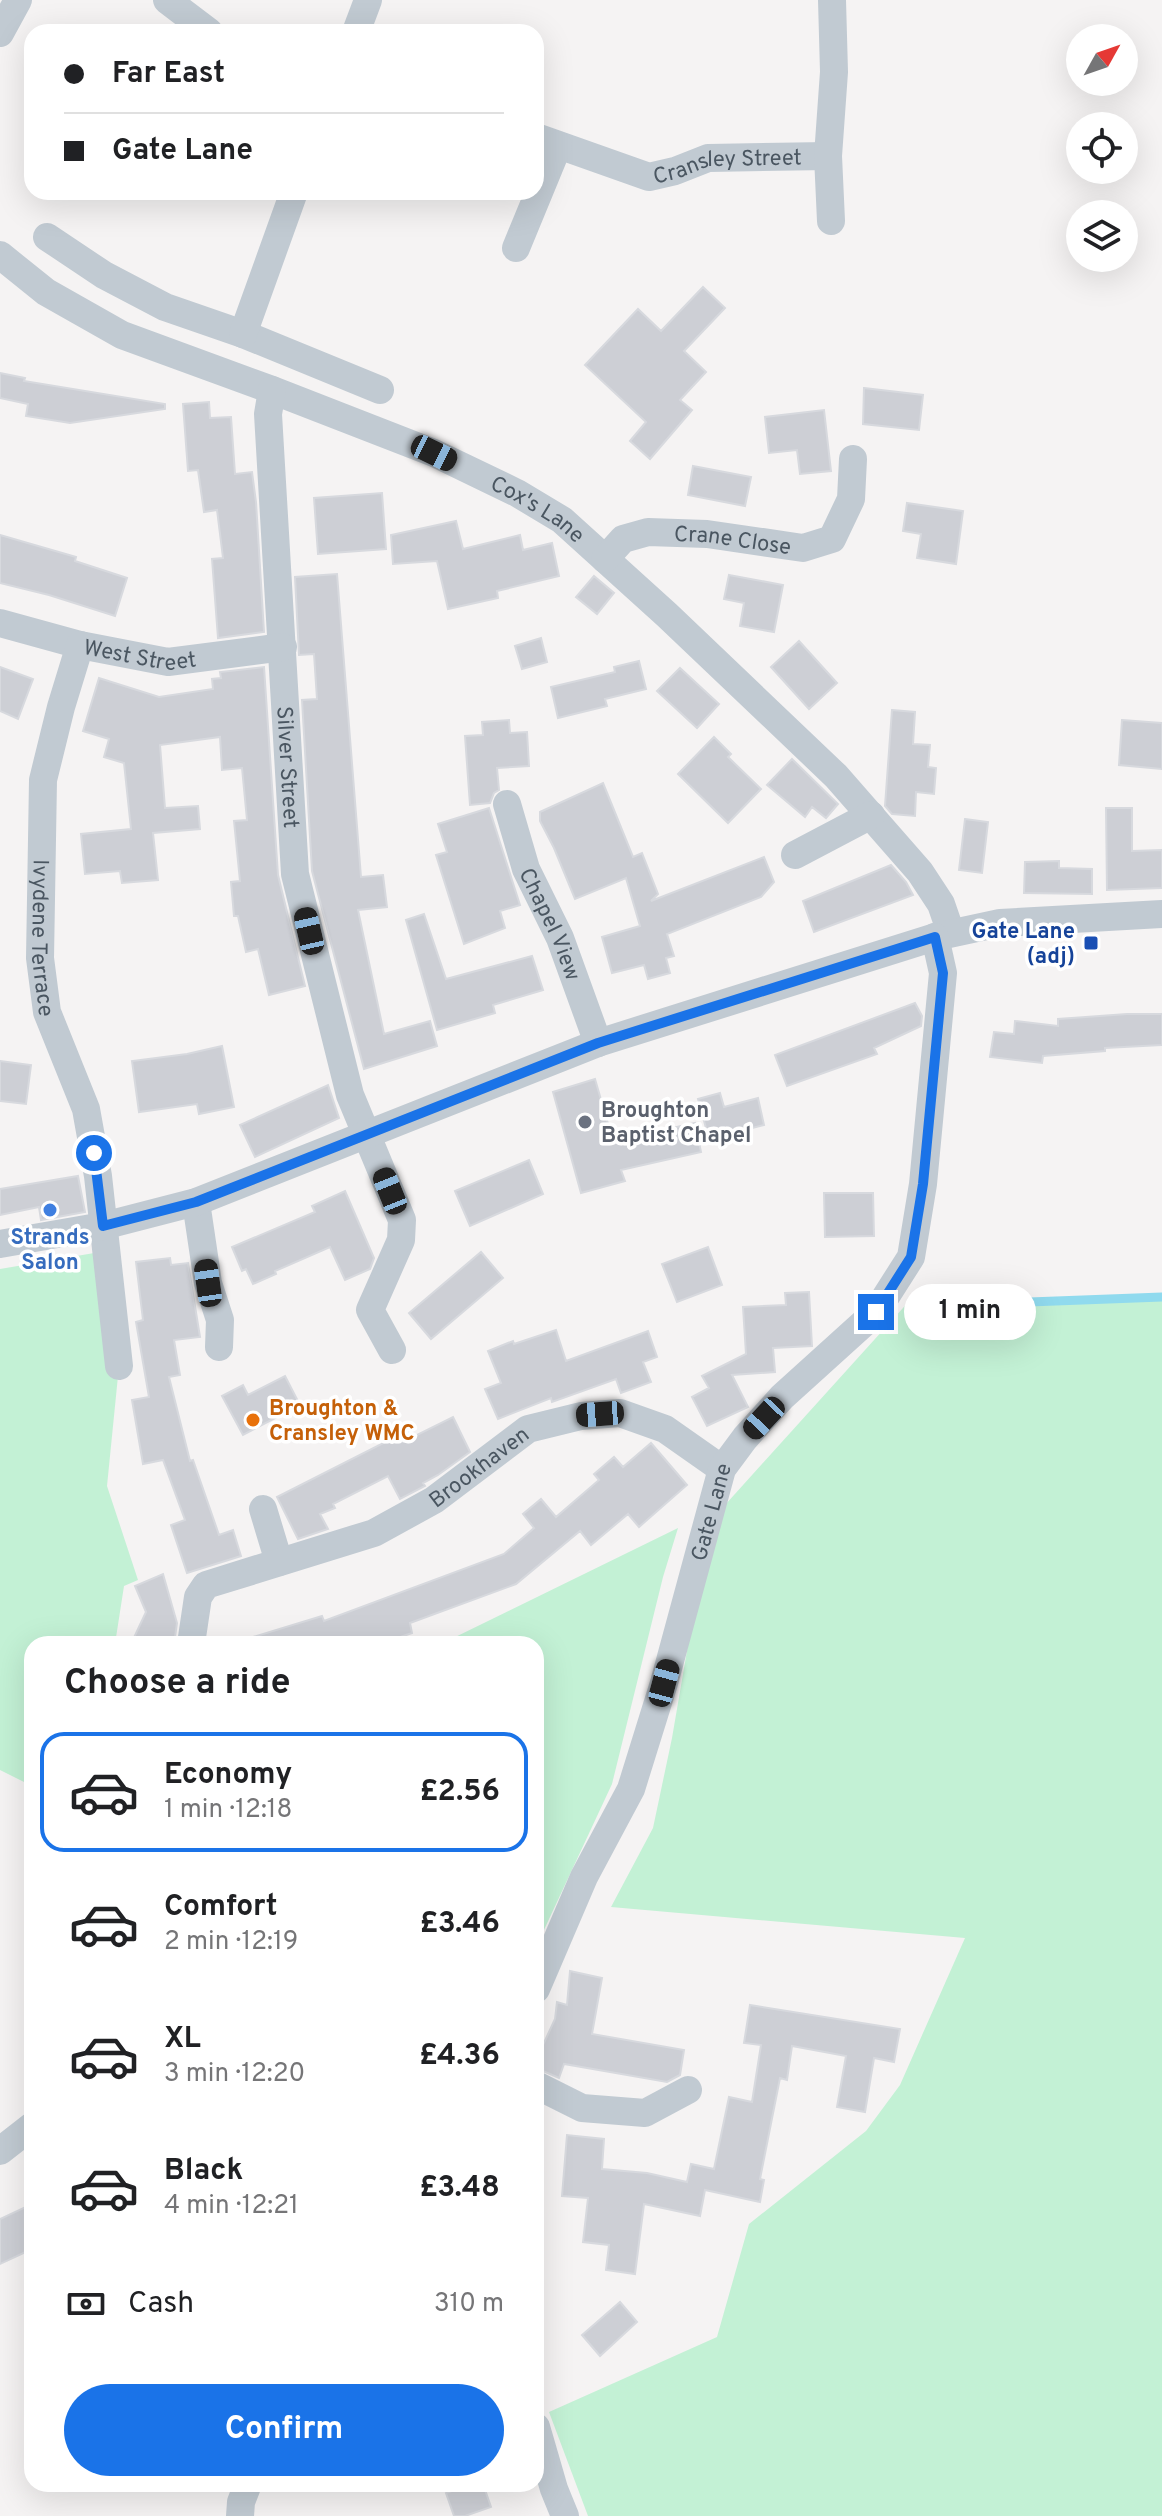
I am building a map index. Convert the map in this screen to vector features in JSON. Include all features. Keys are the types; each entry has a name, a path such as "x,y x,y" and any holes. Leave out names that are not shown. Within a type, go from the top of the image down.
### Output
{"street":[{"path":"0,33 18,0"},
{"path":"167,0 198,24"},
{"path":"359,24 368,0"},
{"name":"Cransley Street","path":"831,221 828,156 834,72 832,0"},
{"name":"Cransley Street","path":"547,142 649,177 708,158 828,156"},
{"path":"243,334 291,200"},
{"path":"516,248 530,200"},
{"path":"47,237 104,275 165,307 243,334 380,390"},
{"name":"Cox's Lane","path":"0,255 46,292 122,335 434,453 517,493 562,520 836,776 920,872 941,904 943,935"},
{"name":"Silver Street","path":"272,390 268,414 295,874 350,1095 402,1220 401,1240 370,1310 392,1350"},
{"name":"Crane Close","path":"605,559 623,539 648,532 707,534 803,548 832,539 851,499 853,459"},
{"name":"West Street","path":"0,623 80,645 168,662 283,647"},
{"name":"Ivydene Terrace","path":"80,645 43,780 40,958 47,1012 86,1109 98,1176 119,1366"},
{"name":"Chapel View","path":"507,804 526,869 560,938 598,1043"},
{"path":"795,855 871,815"},
{"path":"0,1244 103,1226 196,1202 598,1043 943,935 1000,923 1162,914"},
{"name":"Gate Lane","path":"544,1970 584,1877 631,1789 664,1683 722,1469 782,1397 876,1312 911,1257 925,1170 943,973 943,935"},
{"path":"196,1202 208,1283 220,1320 219,1347"},
{"name":"Brookhaven","path":"192,1636 198,1597 206,1585 374,1533 434,1500 528,1429 581,1416 620,1413 665,1429 722,1469"},
{"path":"263,1509 279,1562"},
{"path":"544,2089 582,2108 645,2113 688,2090"},
{"path":"0,2151 24,2132"},
{"path":"544,2455 565,2516"},
{"path":"240,2516 245,2492"}],"green space":[{"path":"106,1251 119,1366 107,1486 138,1580 124,1586 116,1636 24,1636 24,1782 0,1770 0,1269"},
{"path":"1162,1297 1162,2516 588,2516 549,2412 717,2337 749,2224 866,2131 900,2085 965,1938 611,1907 653,1828 694,1610 725,1505 912,1298 951,1305"},
{"path":"678,1528 612,1784 544,1930 544,1636 457,1636"}],"building":[{"path":"703,287 725,308 684,351 706,372 680,400 692,410 650,459 630,441 646,422 585,365 638,309 661,331"},
{"path":"0,373 25,378 24,381 165,404 165,409 70,423 26,416 28,404 0,398"},
{"path":"864,388 923,395 919,430 863,424"},
{"path":"209,402 210,418 231,417 235,474 252,472 264,632 218,638 212,559 223,558 217,510 204,512 198,470 188,471 183,404"},
{"path":"824,410 831,471 800,474 797,450 769,453 765,417"},
{"path":"693,466 751,477 745,506 688,495"},
{"path":"382,493 386,549 318,554 314,498"},
{"path":"907,503 963,511 956,564 917,558 921,534 903,531"},
{"path":"456,521 463,549 520,535 523,550 552,543 559,576 497,591 498,598 448,609 437,561 393,564 391,535"},
{"path":"0,535 76,557 75,561 127,578 115,616 0,583"},
{"path":"337,574 361,877 383,875 387,907 358,910 384,1034 430,1021 437,1046 364,1069 312,871 302,700 317,699 314,654 299,655 295,577"},
{"path":"729,575 783,585 774,632 740,626 744,603 724,599"},
{"path":"594,576 614,593 597,614 576,597"},
{"path":"541,638 547,662 522,669 515,646"},
{"path":"799,641 837,683 809,709 771,667"},
{"path":"639,661 646,689 605,699 607,706 558,718 551,687 615,672 614,667"},
{"path":"0,667 33,679 18,719 0,711"},
{"path":"264,667 278,875 305,986 269,995 258,949 246,952 238,916 234,916 231,882 240,881 234,821 247,820 242,768 222,770 220,737 160,745 165,808 198,806 200,829 153,833 158,880 122,883 120,871 85,874 81,834 131,829 124,763 104,757 109,739 83,731 99,678 159,697 213,689 212,679 221,678 220,672"},
{"path":"680,668 719,704 697,728 657,691"},
{"path":"892,710 915,712 913,744 930,745 928,767 936,768 934,794 916,792 915,816 892,814 885,806"},
{"path":"509,720 510,733 527,732 529,766 497,768 499,790 494,793 490,803 470,805 465,736 483,735 482,722"},
{"path":"1122,720 1162,723 1162,769 1119,765"},
{"path":"714,737 731,754 728,757 761,789 728,823 678,774"},
{"path":"792,759 838,804 826,818 812,807 805,817 767,785"},
{"path":"603,783 633,857 642,853 658,894 651,901 764,857 774,882 761,897 667,934 674,956 666,958 670,973 648,979 644,965 612,973 602,937 640,926 626,878 575,899 540,821 540,812"},
{"path":"489,808 520,905 500,911 505,928 464,944 436,855 447,852 438,824"},
{"path":"1106,808 1132,808 1132,851 1162,850 1162,888 1107,890"},
{"path":"965,819 988,822 982,873 959,870"},
{"path":"1059,861 1059,868 1092,869 1092,894 1024,893 1025,862"},
{"path":"891,865 913,895 814,932 803,901"},
{"path":"424,914 446,979 532,956 543,990 493,1005 495,1013 437,1030 406,920"},
{"path":"915,1003 922,1016 921,1026 874,1048 877,1054 787,1086 775,1055"},
{"path":"1162,1014 1162,1045 1043,1056 1042,1063 990,1057 994,1032 1014,1034 1015,1021 1058,1026 1058,1019"},
{"path":"222,1046 234,1107 199,1114 197,1104 139,1112 132,1061"},
{"path":"0,1061 31,1065 26,1104 0,1101"},
{"name":"Broughton Baptist Chapel","path":"595,1079 613,1141 695,1123 701,1152 621,1170 625,1181 581,1193 553,1092"},
{"path":"328,1085 339,1118 255,1157 240,1125"},
{"path":"720,1093 724,1107 758,1098 764,1125 709,1139 698,1099"},
{"path":"529,1160 543,1194 470,1226 455,1191"},
{"path":"78,1176 85,1212 41,1220 39,1207 0,1215 0,1189"},
{"path":"345,1191 374,1258 370,1269 345,1280 330,1247 253,1284 246,1269 242,1271 232,1247 315,1212 312,1206"},
{"path":"824,1193 873,1193 874,1236 825,1237"},
{"path":"708,1247 722,1285 677,1302 662,1264"},
{"path":"481,1252 503,1278 431,1339 409,1313"},
{"path":"170,1258 171,1265 188,1263 200,1337 174,1340 180,1375 169,1377 190,1461 193,1460 219,1535 233,1530 241,1556 187,1573 171,1525 185,1520 163,1460 143,1464 132,1400 149,1397 136,1322 143,1320 136,1262"},
{"path":"809,1292 812,1346 773,1348 775,1372 732,1375 748,1407 707,1426 692,1397 709,1388 702,1376 746,1354 743,1307 786,1305 785,1293"},
{"path":"556,1330 566,1361 648,1331 657,1357 643,1362 651,1382 621,1393 616,1379 552,1402 551,1398 498,1419 485,1389 501,1383 488,1351"},
{"name":"Broughton & Cransley WMC","path":"285,1376 300,1405 243,1435 222,1396 243,1385 248,1395"},
{"path":"453,1417 470,1452 423,1483 425,1486 400,1499 388,1476 320,1514 328,1529 298,1539 277,1497 399,1435 403,1442"},
{"path":"651,1443 687,1485 639,1527 628,1514 591,1545 580,1531 516,1584 410,1623 412,1633 403,1636 257,1636 322,1616 324,1621 504,1554 534,1528 523,1514 541,1499 556,1517 599,1480 594,1474 614,1457 623,1467"},
{"path":"163,1574 177,1623 175,1636 135,1636 146,1612 135,1586"},
{"path":"570,1971 602,1978 592,2034 684,2050 680,2075 667,2082 564,2064 559,2078 544,2071 544,2043 555,2019 557,2002 567,2005"},
{"path":"750,2005 900,2029 894,2062 874,2058 865,2112 837,2107 846,2056 792,2046 787,2080 780,2078 760,2179 764,2180 760,2202 705,2190 700,2216 644,2204 635,2274 606,2270 609,2245 583,2242 588,2198 562,2196 567,2135 604,2139 602,2169 647,2173 687,2182 691,2164 714,2169 729,2097 752,2102 761,2045 744,2043"},
{"path":"24,2208 24,2253 0,2264 0,2219"},
{"path":"620,2302 637,2322 600,2356 582,2335"},
{"path":"486,2492 491,2507 465,2516 454,2516 446,2493"}],"waterway":[{"path":"951,1305 1162,1297"}],"place":[{"name":"Gate Lane (adj)","path":"1091,943"},
{"name":"Broughton Baptist Chapel","path":"585,1122"},
{"name":"Strands Salon","path":"50,1210"},
{"name":"Broughton & Cransley WMC","path":"253,1420"}],"route":[{"path":"94,1153 103,1226 196,1202 598,1043 935,937 943,973 923,1184 911,1257 876,1312"}]}
